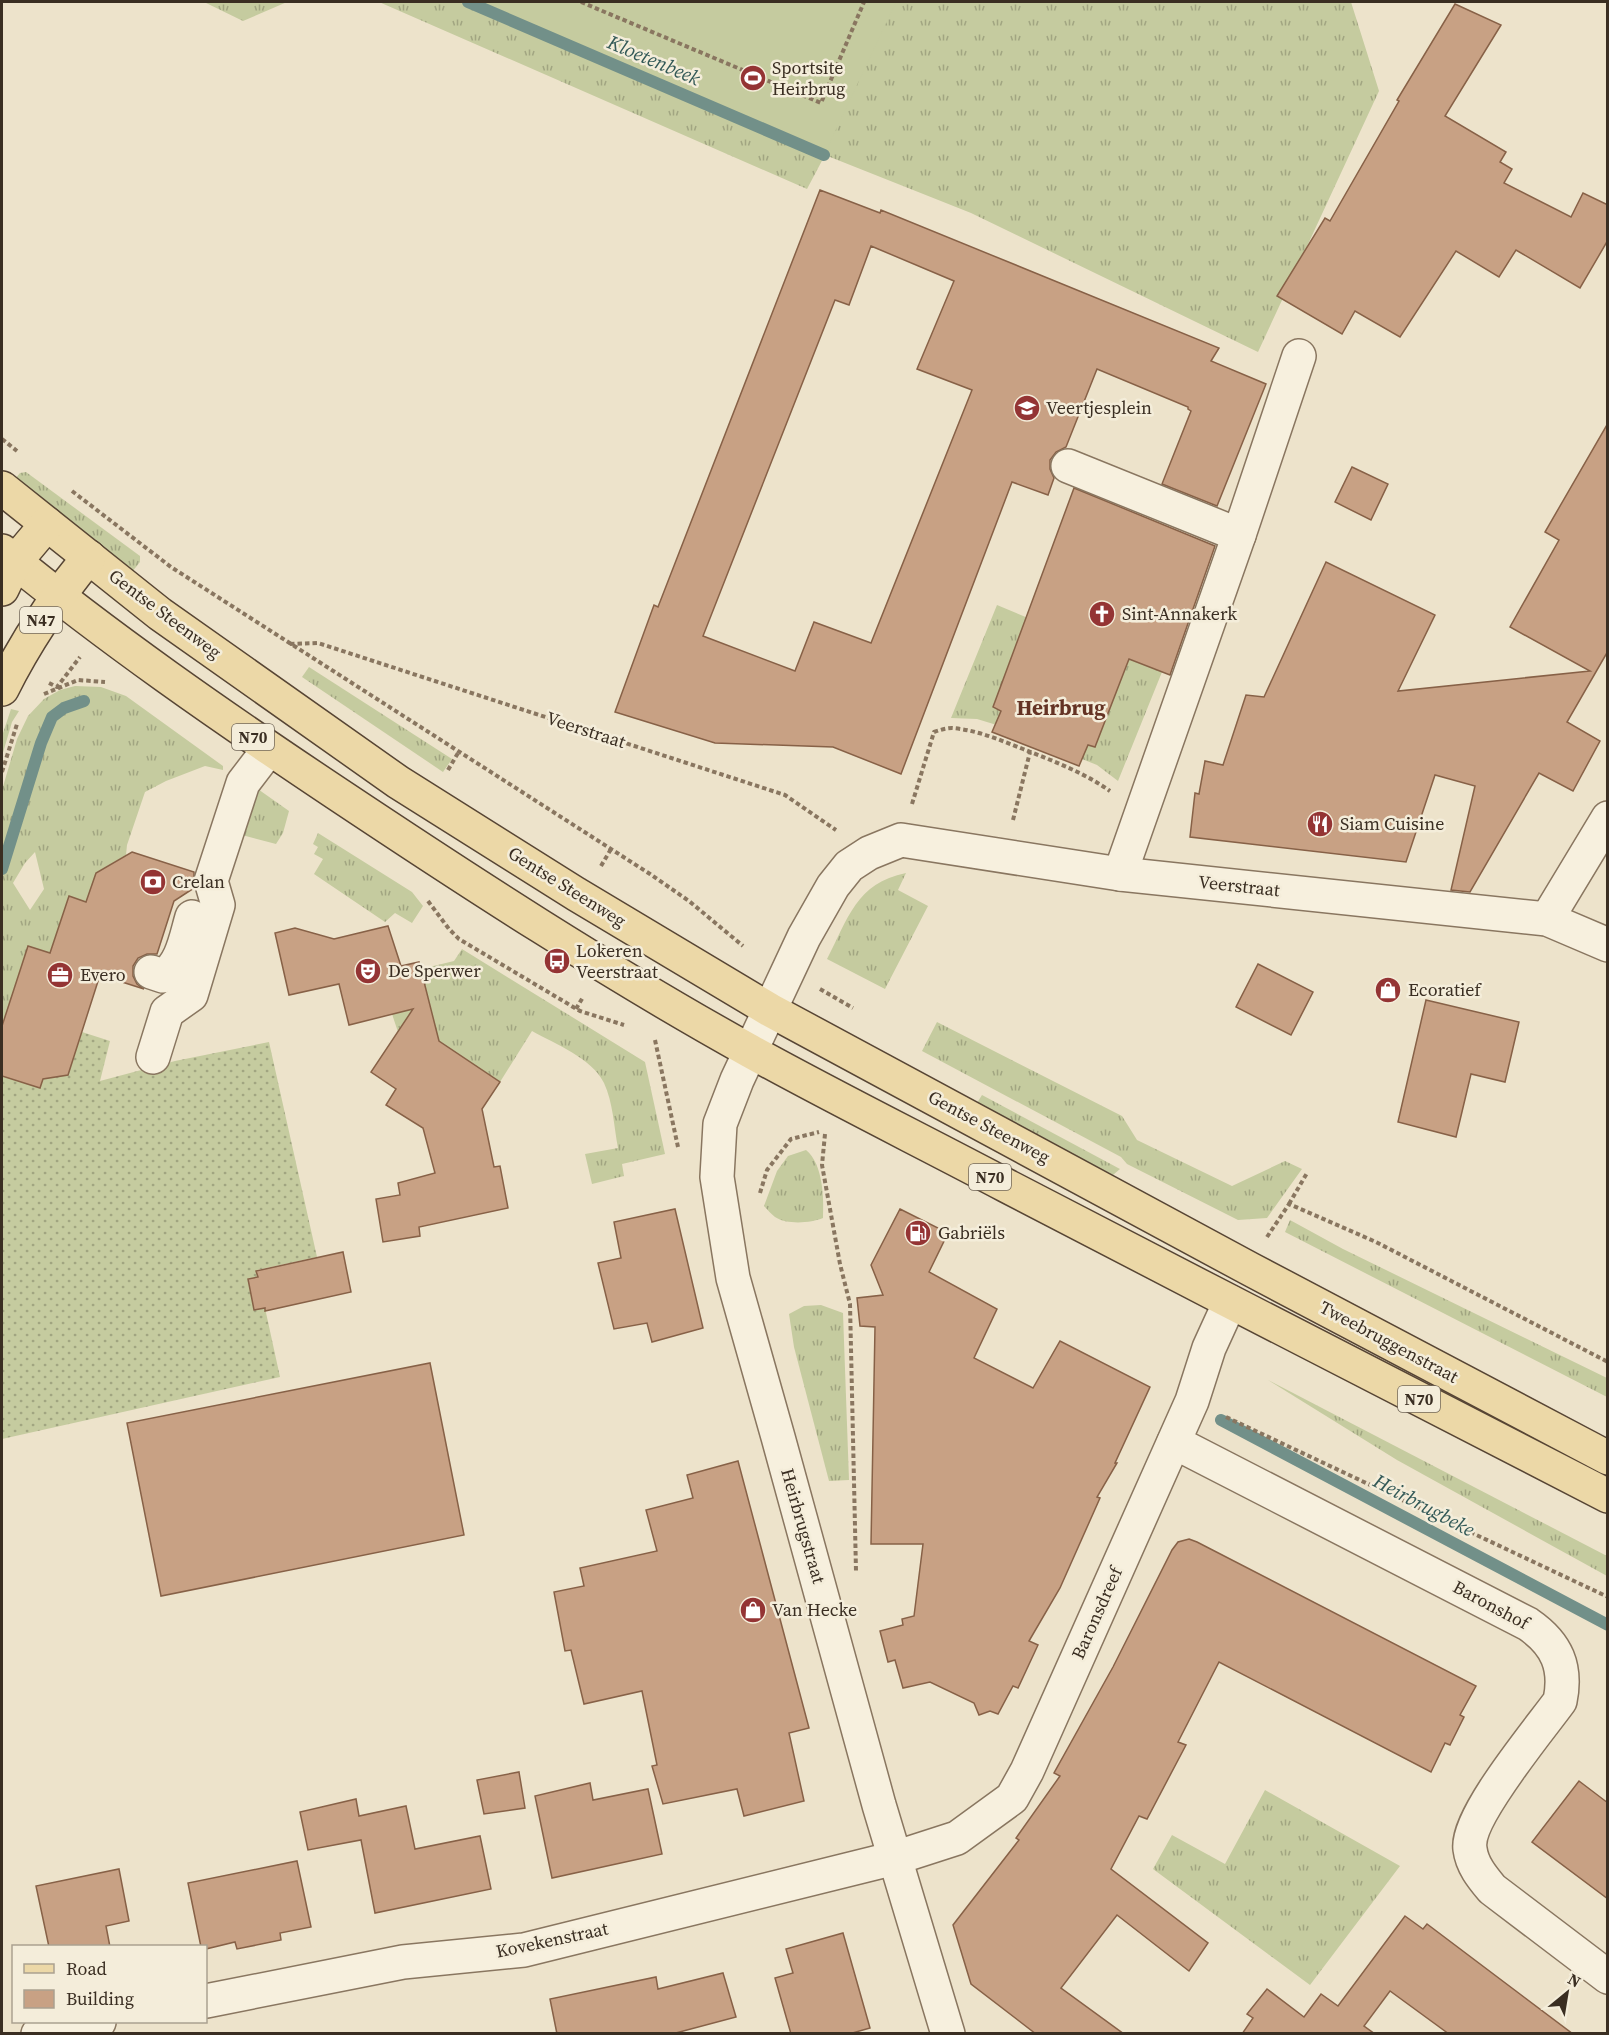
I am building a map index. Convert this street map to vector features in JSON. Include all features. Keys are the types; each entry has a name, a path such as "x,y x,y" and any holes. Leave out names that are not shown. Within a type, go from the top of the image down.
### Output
{"main road":[{"name":"Gentse Steenweg","path":"2,488 160,614 398,782 576,894 770,1010 1170,1226"},
{"path":"6,568 47,524"},
{"name":"N47","path":"2,689 15,663 57,595 89,556"},
{"name":"N70","path":"6,568 57,595 270,749 455,873 587,954 750,1051 1230,1302"},
{"name":"Tweebruggenstraat","path":"1170,1226 1608,1458"},
{"name":"Tweebruggenstraat","path":"1230,1302 1608,1496"}],"street":[{"path":"1120,874 1239,536 1299,356"},
{"path":"1068,466 1239,536"},
{"path":"151,972 164,976 172,971 181,953 197,903 211,881 243,783 270,749"},
{"path":"1547,919 1608,818"},
{"path":"750,1051 804,937 833,886 849,866 869,853 901,840"},
{"name":"Veerstraat","path":"901,840 1120,874 1547,919 1608,945"},
{"path":"153,1057 167,1012 191,995 219,905 211,881"},
{"name":"Heirbrugstraat","path":"750,1051 720,1124 717,1177 733,1278 895,1858 948,2034"},
{"name":"Baronsdreef","path":"895,1858 957,1838 1012,1798 1027,1771 1174,1442 1192,1401 1209,1348 1230,1302"},
{"name":"Baronshof","path":"1174,1442 1542,1633 1560,1660 1563,1680 1560,1701 1485,1804 1470,1834 1469,1848 1473,1862 1492,1889 1608,1977"},
{"name":"Kovekenstraat","path":"207,2001 403,1962 524,1950 895,1858"},
{"path":"38,2034 94,2023"}],"path":[{"path":"581,2 821,103 864,2"},
{"path":"2,439 21,454"},
{"path":"67,488 171,567 610,849 689,901 713,922"},
{"name":"Veerstraat","path":"290,644 318,643 785,795 869,853"},
{"path":"41,696 57,687 78,680 112,683"},
{"path":"2,772 20,719"},
{"path":"901,840 934,732 949,728 972,731 1093,779 1141,816"},
{"path":"1004,856 1029,752"},
{"path":"448,770 459,753"},
{"path":"601,866 610,849"},
{"path":"422,896 459,939 576,1009 633,1028"},
{"path":"576,1009 585,993"},
{"path":"654,1034 680,1156"},
{"path":"759,1196 768,1170 791,1139 825,1131 822,1165 840,1264 850,1304 856,1582"},
{"path":"1250,1269 1265,1240 1307,1173"},
{"path":"1289,1204 1376,1242 1608,1362"},
{"path":"1192,1401 1608,1597"}],"green space":[{"path":"204,2 287,2 243,21"},
{"path":"379,2 1351,2 1379,91 1258,352 971,213 825,155 807,189"},
{"name":"Sportsite Heirbrug","path":"468,2 896,2 824,155"},
{"path":"26,472 140,556 140,562 132,572 14,480 20,473"},
{"path":"997,605 1040,623 995,701 993,707 1005,712 1000,726 977,719 951,718"},
{"path":"1117,654 1162,672 1118,781 1097,765 1077,757 1083,743 1095,747"},
{"path":"309,667 452,759 443,772 302,677"},
{"path":"75,686 101,687 126,696 223,766 223,770 205,766 145,792 127,845 126,855 99,871 88,905 52,956 29,949 2,1034 2,790 17,739 28,716 44,699 60,690","holes":["35,852 44,889 30,910 13,883"]},
{"path":"11,709 19,711 12,722 2,756 2,736"},
{"path":"255,787 289,811 283,833 276,844 242,835"},
{"path":"318,833 412,892 423,906 412,923 395,913 385,922 314,874 323,859 314,854 318,847 313,844"},
{"path":"906,873 898,890 928,906 885,989 827,959 848,917 865,894 889,878"},
{"path":"462,949 645,1062 665,1154 622,1164 624,1176 592,1184 585,1154 618,1148 607,1090 591,1066 532,1031 500,1082 459,1055 398,1032 392,1014 430,1005 421,969 454,961"},
{"path":"937,1022 1122,1116 1137,1140 1232,1186 1285,1161 1302,1169 1267,1218 1238,1220 1127,1164 1121,1157 922,1051"},
{"path":"82,1032 110,1041 100,1081 175,1061 269,1042 317,1257 257,1270 258,1277 248,1279 254,1310 265,1308 280,1377 2,1439 2,1066 43,1079 67,1075"},
{"path":"982,1095 1120,1169 1113,1175 977,1103"},
{"path":"806,1150 812,1156 819,1172 823,1191 823,1218 799,1222 780,1220 764,1206 777,1171 788,1156"},
{"path":"1290,1220 1343,1249 1607,1378 1607,1397 1285,1232"},
{"path":"821,1305 843,1313 849,1480 829,1481 794,1347 789,1314 804,1306"},
{"path":"1268,1380 1607,1556 1607,1576 1397,1460"},
{"path":"1265,1790 1400,1866 1310,1985 1153,1869 1172,1835 1225,1864"}],"building":[{"path":"1455,4 1501,25 1445,116 1506,152 1500,162 1512,169 1504,183 1571,217 1583,193 1608,205 1608,240 1580,288 1516,250 1499,277 1456,251 1400,337 1355,311 1342,334 1277,296 1325,218 1330,221 1399,101 1397,100"},
{"path":"820,190 880,213 881,210 1219,348 1211,361 1266,384 1217,506 1162,484 1191,411 1188,407 1097,369 1066,447 1056,452 1050,460 1050,469 1054,478 1048,495 1012,482 901,774 833,747 715,743 615,712 654,605 658,607","holes":["871,246 954,281 917,369 972,390 871,643 814,622 795,671 703,636 835,300 849,305"]},
{"path":"1608,423 1608,651 1567,722 1600,741 1573,791 1539,773 1470,892 1451,890 1475,786 1435,775 1406,862 1190,837 1195,793 1199,794 1205,761 1223,765 1246,695 1264,697 1326,562 1435,615 1398,691 1590,671 1510,627 1559,540 1545,532"},
{"path":"1352,467 1388,484 1371,520 1335,502"},
{"name":"Sint-Annakerk","path":"1074,488 1215,546 1170,675 1129,659 1095,747 1088,745 1079,766 992,732 1001,711 993,707"},
{"path":"132,852 194,872 194,888 174,901 157,954 147,954 138,958 133,966 133,976 137,984 144,989 100,975 68,1075 43,1079 40,1088 2,1076 2,1026 28,946 50,953 69,896 86,902 96,873"},
{"path":"388,926 401,966 419,962 439,1041 500,1082 482,1109 494,1167 500,1166 508,1208 419,1227 420,1236 383,1242 376,1199 400,1195 398,1183 435,1173 423,1128 386,1105 396,1089 371,1072 413,1009 349,1025 339,984 289,995 275,933 295,928 334,939"},
{"path":"1258,964 1313,992 1291,1035 1236,1007"},
{"path":"1426,1000 1519,1022 1505,1082 1471,1074 1456,1137 1398,1122"},
{"path":"675,1209 703,1328 652,1342 647,1323 614,1329 598,1263 621,1258 614,1222"},
{"path":"900,1209 948,1233 929,1272 997,1309 974,1358 1033,1388 1060,1341 1150,1387 1115,1463 1117,1463 1097,1497 1100,1498 1060,1588 1029,1641 1038,1645 1018,1688 1013,1686 998,1714 990,1711 979,1715 974,1703 930,1682 903,1688 895,1660 888,1662 880,1631 903,1625 902,1619 914,1616 923,1544 871,1544 875,1327 860,1326 857,1298 883,1295 871,1265"},
{"path":"343,1252 351,1292 265,1311 265,1308 254,1310 248,1279 258,1277 256,1271"},
{"path":"430,1363 464,1535 161,1596 127,1423"},
{"path":"738,1461 809,1728 789,1733 804,1801 744,1816 737,1789 663,1804 652,1766 657,1765 642,1691 584,1704 571,1650 565,1651 554,1592 584,1586 580,1568 657,1551 646,1510 693,1498 687,1475"},
{"path":"1189,1539 1476,1686 1460,1715 1464,1717 1450,1745 1445,1743 1431,1772 1219,1662 1178,1742 1186,1745 1147,1819 1139,1816 1111,1869 1208,1943 1189,1971 1117,1915 1061,1988 1124,2034 1036,2034 971,1984 953,1925 1019,1840 1016,1838 1060,1776 1054,1773 1113,1667 1172,1550 1178,1542"},
{"path":"519,1772 525,1808 484,1814 477,1780"},
{"path":"1579,1781 1608,1803 1608,1899 1532,1842"},
{"path":"590,1783 593,1800 648,1789 662,1854 552,1878 535,1796"},
{"path":"356,1799 359,1816 406,1806 415,1849 480,1836 491,1889 375,1913 361,1840 308,1850 300,1812"},
{"path":"297,1861 311,1927 280,1933 281,1940 237,1949 235,1942 207,1949 207,1945 201,1945 188,1883"},
{"path":"119,1869 129,1921 106,1926 110,1945 49,1945 36,1886"},
{"path":"1405,1916 1423,1929 1427,1924 1573,2034 1449,2034 1390,1991 1364,2026 1375,2034 1242,2034 1253,2018 1247,2014 1267,1989 1304,2017 1321,1994 1338,2006"},
{"path":"843,1933 870,2028 849,2034 791,2034 775,1978 793,1973 786,1949"},
{"path":"723,1973 736,2017 672,2034 557,2034 550,1999 656,1977 658,1989"}],"waterway":[{"name":"Kloetenbeek","path":"468,2 824,155"},
{"path":"2,869 41,743 52,717 64,708 84,701"},
{"name":"Heirbrugbeke","path":"1221,1420 1608,1625"}],"place":[{"name":"Sportsite Heirbrug","path":"753,78"},
{"name":"Veertjesplein","path":"1027,408"},
{"name":"Sint-Annakerk","path":"1102,614"},
{"name":"Siam Cuisine","path":"1320,824"},
{"name":"Crelan","path":"153,882"},
{"name":"Lokeren Veerstraat","path":"557,961"},
{"name":"De Sperwer","path":"368,971"},
{"name":"Evero","path":"60,975"},
{"name":"Ecoratief","path":"1388,990"},
{"name":"Gabriëls","path":"918,1233"},
{"name":"Van Hecke","path":"753,1610"}],"district":[{"name":"Heirbrug","path":"1061,708"}]}
